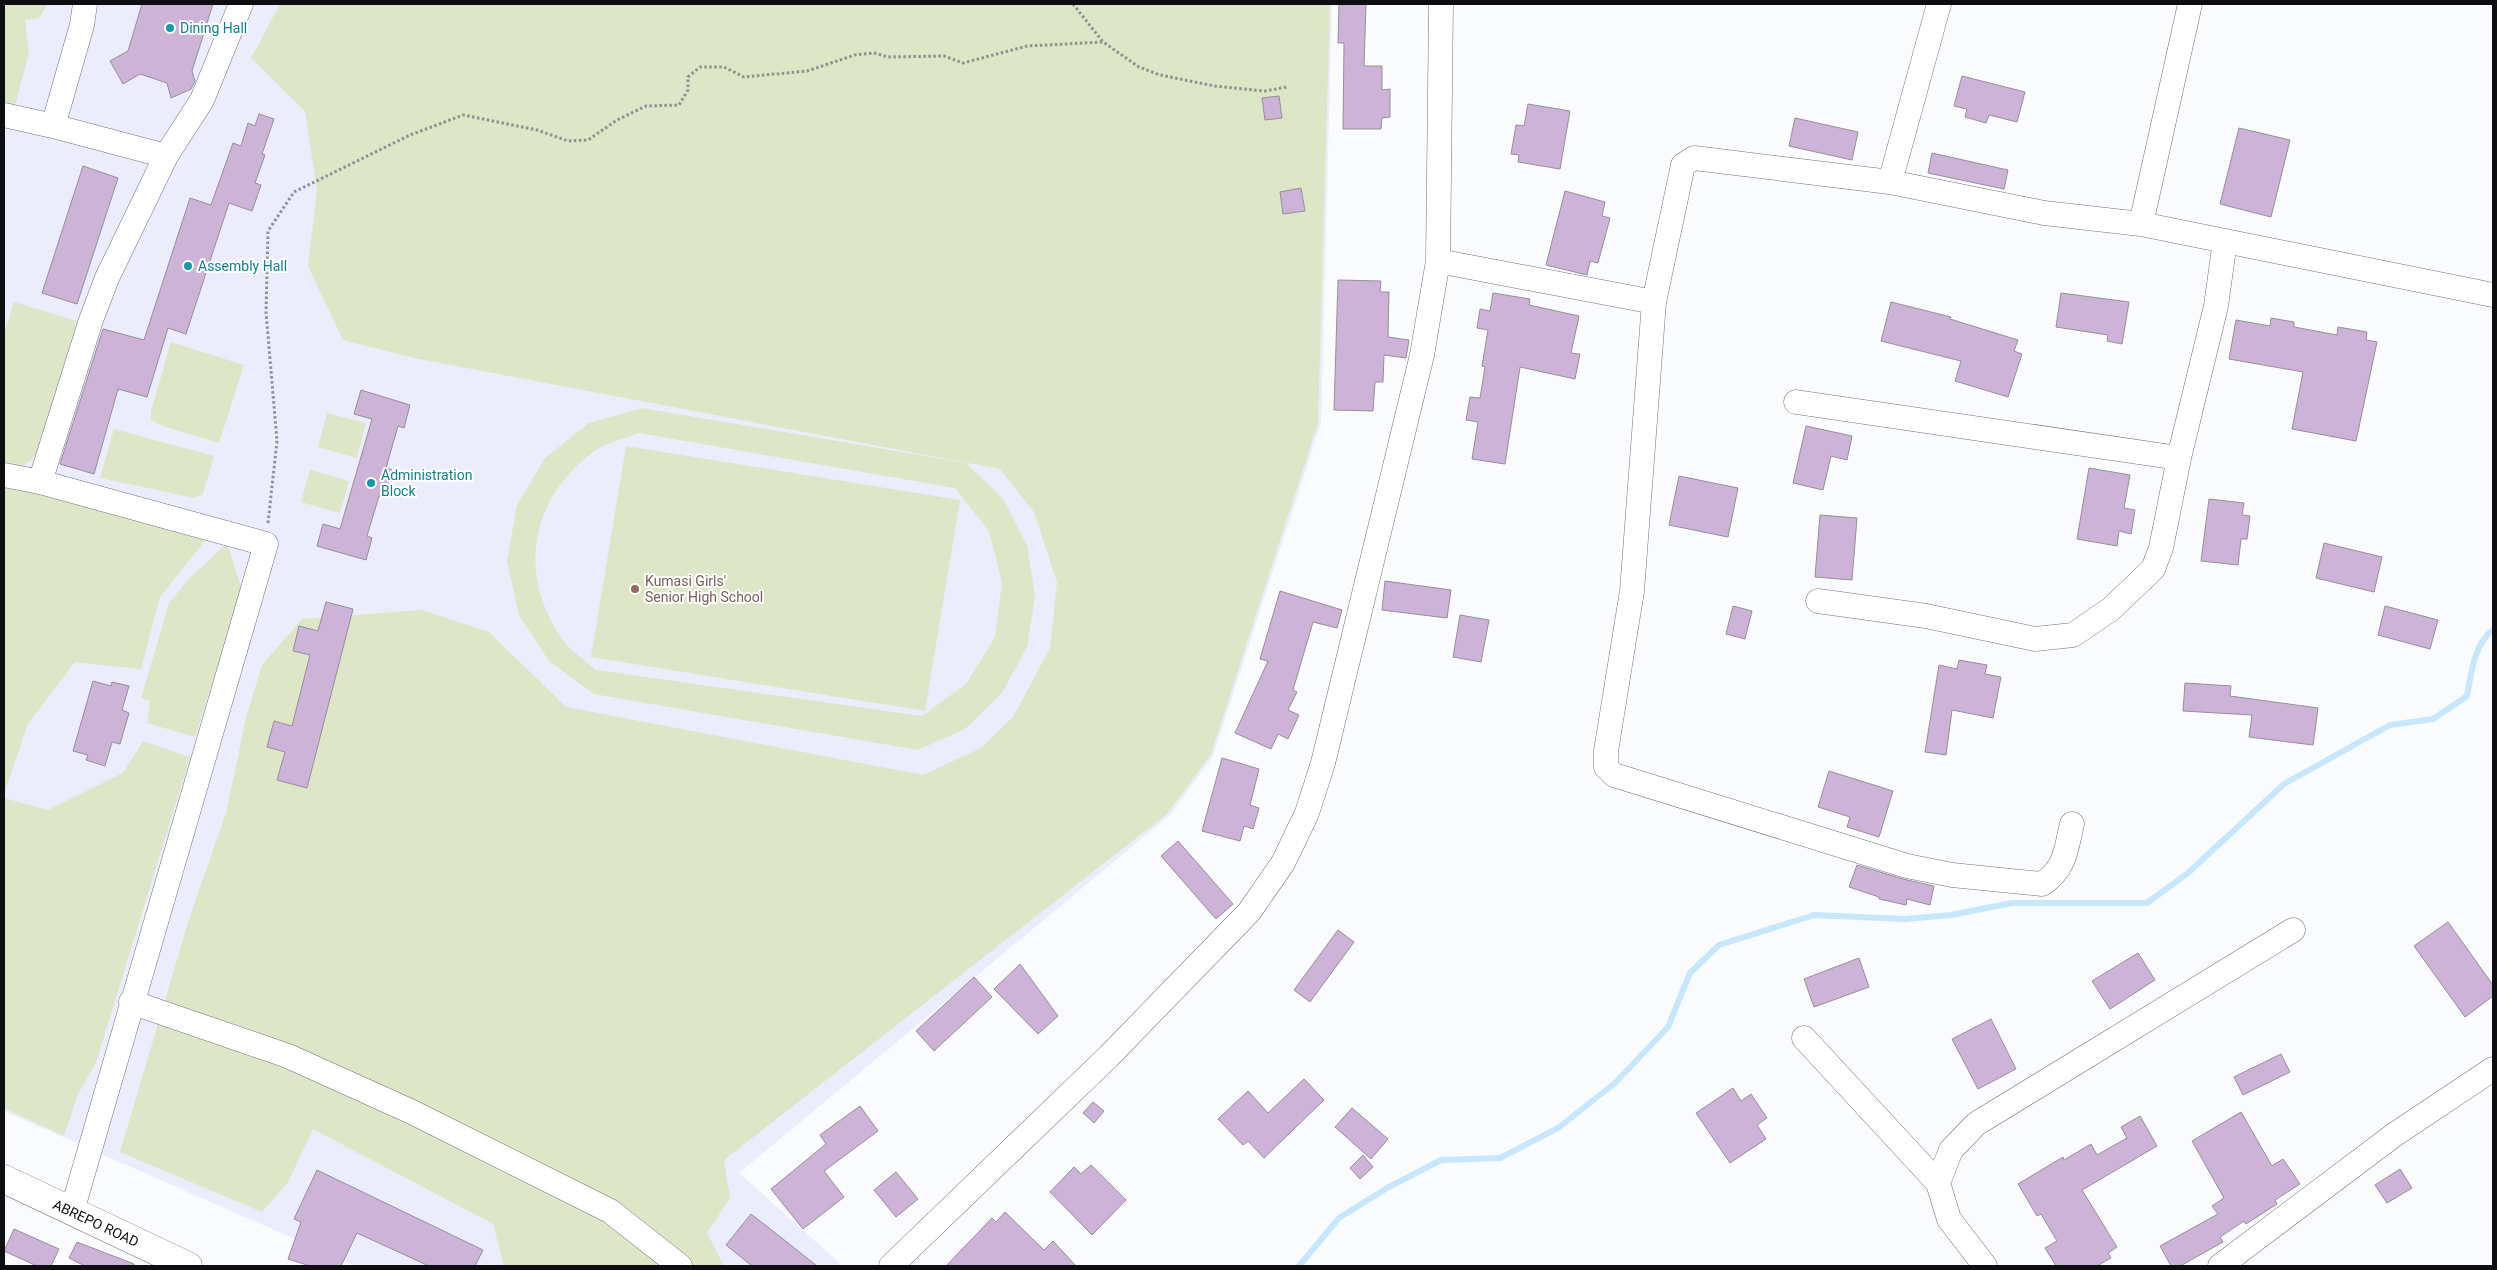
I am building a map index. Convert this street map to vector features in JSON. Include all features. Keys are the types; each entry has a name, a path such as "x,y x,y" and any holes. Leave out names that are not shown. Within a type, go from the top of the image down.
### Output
{"main road":[{"name":"ABREPO ROAD","path":"4,1179 188,1266"}],"street":[{"path":"53,126 82,25 85,4"},
{"path":"40,482 91,320 107,278 166,156 202,100 241,4"},
{"path":"891,1266 1109,1056 1249,912 1283,863 1307,813 1324,763 1422,355 1438,261 1441,4"},
{"path":"1890,182 1939,4"},
{"path":"2141,224 2190,4"},
{"path":"4,115 166,156"},
{"path":"2072,824 2062,863 2055,876 2042,884 1952,875 1907,866 1614,775 1606,767 1606,751 1632,591 1654,302 1683,165 1694,158 1890,182 2044,214 2141,224 2493,295"},
{"path":"1818,601 1926,616 2035,639 2073,635 2111,609 2153,569 2161,548 2179,458 2216,306 2224,242"},
{"path":"1438,261 1654,302"},
{"path":"1796,402 2179,458"},
{"path":"4,475 40,482 266,544 131,1002 72,1211"},
{"path":"1938,1183 1951,1150 1976,1124 2293,930"},
{"path":"131,1002 288,1056 412,1112 610,1211 680,1266"},
{"path":"1804,1038 1938,1183 1949,1219 1985,1266"},
{"path":"2220,1266 2394,1134 2493,1069"}],"path":[{"path":"1073,4 1103,42 1138,67 1160,75 1223,87 1265,91 1288,88"},
{"path":"266,544 277,440 266,312 268,231 294,192 410,135 463,115 537,130 568,142 588,140 617,120 646,106 679,104 688,90 688,77 700,67 724,67 744,78 807,71 864,54 874,53 888,58 944,56 963,62 1027,46 1103,42"}],"shaded area":[{"name":"Kumasi Girls' Senior High School","path":"4,4 1332,4 1321,423 1213,756 1170,815 739,1173 843,1266 356,1266 4,1111"}],"green space":[{"path":"4,4 48,4 39,18 25,20 29,53 13,113 4,110"},
{"name":"Kumasi Girls' Senior High School","path":"280,4 1330,4 1318,423 1211,754 1167,814 724,1160 730,1198 707,1233 724,1266 504,1266 493,1224 313,1129 288,1182 262,1212 120,1152 190,916 226,813 246,718 262,665 302,619 422,610 489,632 566,707 923,775 981,748 1013,717 1050,648 1057,582 1034,512 1000,469 414,358 343,340 308,266 317,190 305,111 251,58"},
{"path":"14,302 77,321 39,447 35,456 22,467 4,463 4,333"},
{"path":"171,342 244,365 219,443 163,426 151,420 151,411"},
{"path":"642,408 966,463 1003,499 1027,545 1035,596 1027,647 1002,693 965,729 918,750 594,694 549,661 519,615 507,561 517,505 545,458 589,423","holes":["639,433 955,488 989,531 1002,583 995,637 966,684 922,716 596,670 562,639 548,614 539,588 535,562 537,537 545,513 557,490 574,469 596,450 611,442"]},
{"path":"327,413 366,423 357,458 318,447"},
{"path":"114,429 214,456 203,494 195,498 100,478"},
{"path":"626,446 960,500 925,711 591,657"},
{"path":"310,470 349,481 340,513 301,502"},
{"path":"4,486 211,533 160,597 141,669 75,662 28,724 4,794"},
{"path":"227,543 242,590 195,737 147,723 150,701 141,698 169,603 188,580"},
{"path":"143,741 190,757 96,1063 78,1094 64,1136 4,1108 4,798 48,810 123,773"}],"building":[{"name":"Dining Hall","path":"142,4 213,4 192,71 195,81 191,89 171,98 167,83 140,74 123,84 110,61 128,51"},
{"path":"1339,4 1366,4 1364,66 1382,66 1382,90 1390,89 1390,117 1382,118 1381,129 1343,129 1344,43 1338,43"},
{"path":"1962,76 2025,92 2017,122 1989,115 1986,123 1965,117 1967,109 1954,106"},
{"path":"1279,96 1282,118 1265,120 1262,98"},
{"path":"1528,104 1570,111 1560,169 1518,162 1519,155 1511,154 1516,125 1524,126"},
{"path":"259,114 274,119 262,154 265,155 255,183 261,185 252,211 229,203 186,334 168,328 147,397 118,389 94,474 60,464 103,329 144,340 190,198 211,205 233,143 241,146 248,123 255,126"},
{"path":"1795,118 1858,132 1852,160 1789,146"},
{"path":"2239,128 2290,140 2271,217 2220,204"},
{"path":"1932,153 2008,170 2004,189 1928,173"},
{"path":"83,166 118,178 77,304 42,293"},
{"path":"1301,188 1305,211 1283,214 1280,192"},
{"path":"1565,191 1605,202 1602,216 1610,218 1598,263 1590,261 1587,275 1546,265"},
{"path":"1338,280 1381,281 1380,292 1389,292 1388,337 1409,340 1406,358 1384,355 1383,382 1375,382 1373,411 1334,410"},
{"path":"1493,293 1530,299 1529,305 1579,316 1571,353 1580,354 1575,379 1520,367 1505,464 1472,459 1478,422 1466,420 1470,397 1480,398 1485,367 1482,366 1488,330 1477,328 1480,309 1490,311"},
{"path":"2061,293 2129,302 2122,344 2107,341 2108,335 2056,327"},
{"path":"1891,302 1951,317 1950,319 2018,340 2014,351 2022,354 2008,397 1955,381 1961,361 1881,341"},
{"path":"2271,318 2294,322 2294,327 2337,335 2338,327 2367,332 2366,340 2377,342 2356,441 2292,429 2303,372 2229,359 2236,320 2270,326"},
{"name":"Administration Block","path":"361,390 410,405 404,428 398,426 386,468 392,470 384,497 379,496 367,536 372,538 366,560 317,546 323,524 340,529 372,419 354,414"},
{"path":"1806,426 1852,436 1847,460 1831,456 1823,490 1793,483"},
{"path":"2089,468 2130,475 2124,508 2135,510 2131,534 2119,531 2117,546 2077,539"},
{"path":"1679,476 1738,488 1728,537 1669,525"},
{"path":"2209,499 2244,503 2242,515 2250,516 2247,539 2241,539 2238,565 2201,561"},
{"path":"1820,515 1857,518 1852,580 1815,577"},
{"path":"2324,543 2382,557 2374,592 2316,578"},
{"path":"1385,581 1451,590 1447,618 1382,610"},
{"path":"1280,591 1342,610 1337,628 1313,622 1293,690 1297,692 1288,710 1299,715 1288,739 1278,734 1271,749 1235,733 1268,661 1260,659"},
{"path":"326,602 353,609 307,788 277,780 285,752 267,747 274,721 292,726 310,655 293,651 299,626 318,631"},
{"path":"1733,606 1752,611 1745,639 1726,634"},
{"path":"2385,606 2438,620 2430,649 2378,635"},
{"path":"1460,615 1489,620 1481,662 1453,657"},
{"path":"1959,660 1987,665 1985,674 2001,677 1993,718 1952,710 1946,755 1925,752 1939,665 1957,669"},
{"path":"93,681 111,686 112,682 129,686 122,710 129,713 120,744 112,742 105,766 86,760 88,755 73,751"},
{"path":"2185,683 2231,686 2230,696 2318,708 2313,745 2249,737 2252,715 2183,711"},
{"path":"1222,758 1259,769 1250,805 1259,808 1253,829 1244,826 1240,841 1202,831"},
{"path":"1829,771 1893,791 1879,837 1847,827 1850,817 1818,807"},
{"path":"1178,841 1233,904 1216,919 1161,856"},
{"path":"1857,865 1934,886 1930,905 1907,899 1906,905 1879,899 1879,897 1849,887"},
{"path":"2448,922 2493,985 2493,996 2465,1017 2414,946"},
{"path":"1338,930 1354,942 1310,1002 1294,990"},
{"path":"2138,953 2155,980 2110,1009 2092,981"},
{"path":"1859,958 1869,987 1814,1007 1804,979"},
{"path":"1020,964 1058,1016 1038,1034 994,989"},
{"path":"974,977 992,997 934,1051 916,1031"},
{"path":"1991,1019 2016,1069 1978,1089 1952,1039"},
{"path":"2281,1054 2290,1072 2243,1095 2234,1077"},
{"path":"1304,1079 1324,1100 1264,1158 1248,1141 1243,1145 1218,1119 1248,1091 1268,1113"},
{"path":"1733,1088 1741,1101 1751,1094 1767,1118 1757,1125 1766,1139 1730,1163 1696,1113"},
{"path":"1093,1102 1104,1111 1094,1123 1083,1113"},
{"path":"860,1106 878,1131 824,1171 844,1197 803,1229 771,1189 826,1144 820,1135"},
{"path":"1352,1108 1388,1139 1371,1159 1335,1127"},
{"path":"2241,1112 2272,1166 2283,1159 2300,1184 2275,1200 2277,1204 2246,1224 2244,1221 2220,1237 2223,1242 2180,1266 2171,1266 2160,1246 2218,1214 2212,1206 2224,1198 2192,1141"},
{"path":"2140,1116 2157,1146 2082,1190 2117,1247 2108,1253 2111,1258 2097,1266 2056,1266 2045,1248 2057,1241 2041,1214 2037,1216 2018,1184 2063,1157 2064,1160 2091,1144 2097,1155 2127,1138 2121,1127"},
{"path":"1363,1155 1373,1167 1360,1179 1350,1168"},
{"path":"1091,1165 1126,1200 1092,1235 1050,1192 1074,1167 1081,1174"},
{"path":"2400,1169 2412,1188 2387,1203 2375,1185"},
{"path":"317,1170 483,1250 475,1266 429,1266 357,1233 341,1266 310,1266 288,1259 301,1222 294,1219"},
{"path":"896,1172 918,1199 896,1217 874,1190"},
{"path":"1005,1212 1044,1250 1053,1241 1076,1266 946,1266 992,1218 996,1222"},
{"path":"751,1214 817,1266 752,1266 726,1245"},
{"path":"14,1229 59,1249 51,1266 37,1266 4,1251"},
{"path":"77,1242 134,1264 134,1266 85,1266 69,1258"}],"waterway":[{"path":"1299,1266 1339,1218 1387,1188 1441,1160 1500,1158 1558,1128 1615,1083 1668,1027 1690,973 1719,945 1814,915 1905,919 1951,915 2012,903 2147,903 2188,873 2284,784 2390,725 2433,719 2467,696 2477,651 2481,643 2493,630"}],"place":[{"name":"Dining Hall","path":"170,28"},
{"name":"Assembly Hall","path":"188,266"},
{"name":"Administration Block","path":"371,483"},
{"name":"Kumasi Girls' Senior High School","path":"635,589"}]}
